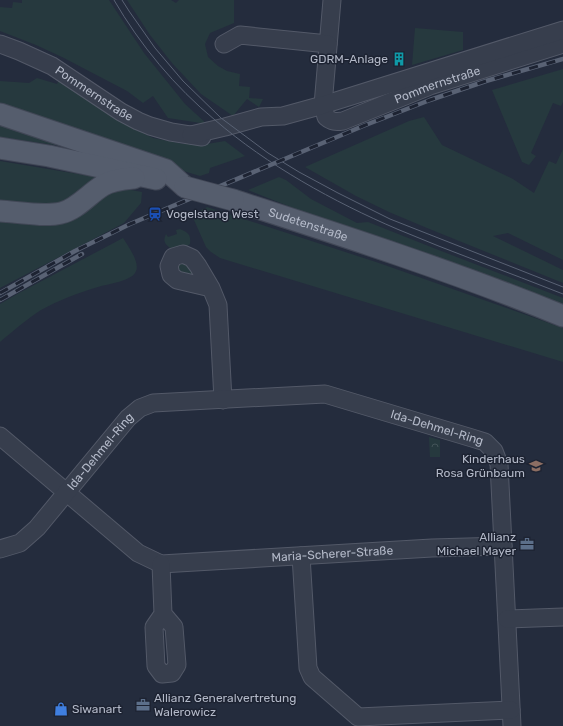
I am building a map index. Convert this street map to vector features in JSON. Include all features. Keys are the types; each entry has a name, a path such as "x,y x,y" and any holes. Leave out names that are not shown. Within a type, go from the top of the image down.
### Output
{"main road":[{"path":"0,114 166,170 185,187"},
{"name":"Sudetenstraße","path":"0,148 49,156 145,176 233,200 508,293 563,316"},
{"path":"0,211 47,215 62,213 72,208 103,185 115,180 145,176"}],"street":[{"path":"323,105 332,0"},
{"name":"Pommernstraße","path":"0,44 52,66 121,112 138,121 171,132 216,140 263,128 283,116 323,105 563,30"},
{"path":"224,44 240,35 328,44"},
{"name":"Pommernstraße","path":"323,105 326,117 337,122 343,121 430,86 563,44"},
{"path":"211,288 218,305 222,400"},
{"name":"Ida-Dehmel-Ring","path":"0,548 20,543 37,528 128,418 140,408 153,403 325,394 485,442 494,452 499,464 512,718"},
{"name":"Maria-Scherer-Straße","path":"0,436 138,553 161,564 432,548 503,546"},
{"path":"301,556 308,668 312,677 358,717 512,718"},
{"path":"161,564 163,614"},
{"path":"507,619 563,617"}],"green space":[{"path":"22,0 109,0 144,53 185,104 207,124 168,118 153,96 143,103 127,91 62,57 0,31 0,7 12,8 13,2 22,3"},
{"path":"127,0 171,0 176,3 179,0 234,0 234,23 210,33 205,44 208,57 218,66 227,71 240,74 239,86 250,87 249,98 263,99 259,107 247,99 233,116 201,94 172,63 150,35"},
{"path":"415,28 463,32 463,50 412,65"},
{"path":"563,69 563,102 561,106 553,103 531,153 536,156 529,165 522,162 492,90"},
{"path":"37,78 57,84 59,80 116,119 153,138 184,144 207,144 225,141 245,156 210,168 209,173 200,176 0,111 0,81 29,83"},
{"path":"424,117 442,145 513,179 534,193 549,161 556,164 563,149 563,260 508,233 493,236 563,270 563,283 389,212 356,196 305,167 409,121"},
{"path":"0,122 49,139 61,146 0,137"},
{"path":"0,161 96,177 94,185 69,205 0,206"},
{"path":"279,177 286,180 311,199 357,223 368,222 563,298 563,307 316,217 248,190"},
{"path":"120,188 142,192 141,203 124,223 0,288 0,217 106,193"},
{"path":"207,207 379,263 563,328 563,362 220,258 206,247 194,220 197,214"},
{"path":"180,229 189,235 190,244 185,248 170,248 165,242 166,234 168,237 177,234 176,230"},
{"path":"123,238 133,254 136,263 137,267 134,274 125,280 83,292 48,306 20,325 0,342 0,304"},
{"path":"183,260 193,271 189,276 178,273 176,264"},
{"path":"429,437 440,440 440,457 430,457"}],"tram line":[{"path":"114,0 124,17 147,49 186,94 235,136 279,167 325,195 397,229 563,294"},
{"path":"122,0 155,48 183,81 221,118 268,153 299,172 390,219 563,287"}],"railway":[{"path":"0,293 75,251 130,224 363,126 430,100 486,81 563,59"},
{"path":"0,300 82,254"}],"place":[{"name":"GDRM-Anlage","path":"399,59"},
{"name":"Vogelstang West","path":"155,214"},
{"name":"Kinderhaus Rosa Grünbaum","path":"536,466"},
{"name":"Allianz Michael Mayer","path":"527,544"},
{"name":"Allianz Generalvertretung Walerowicz","path":"143,705"},
{"name":"Siwanart","path":"61,709"}]}
